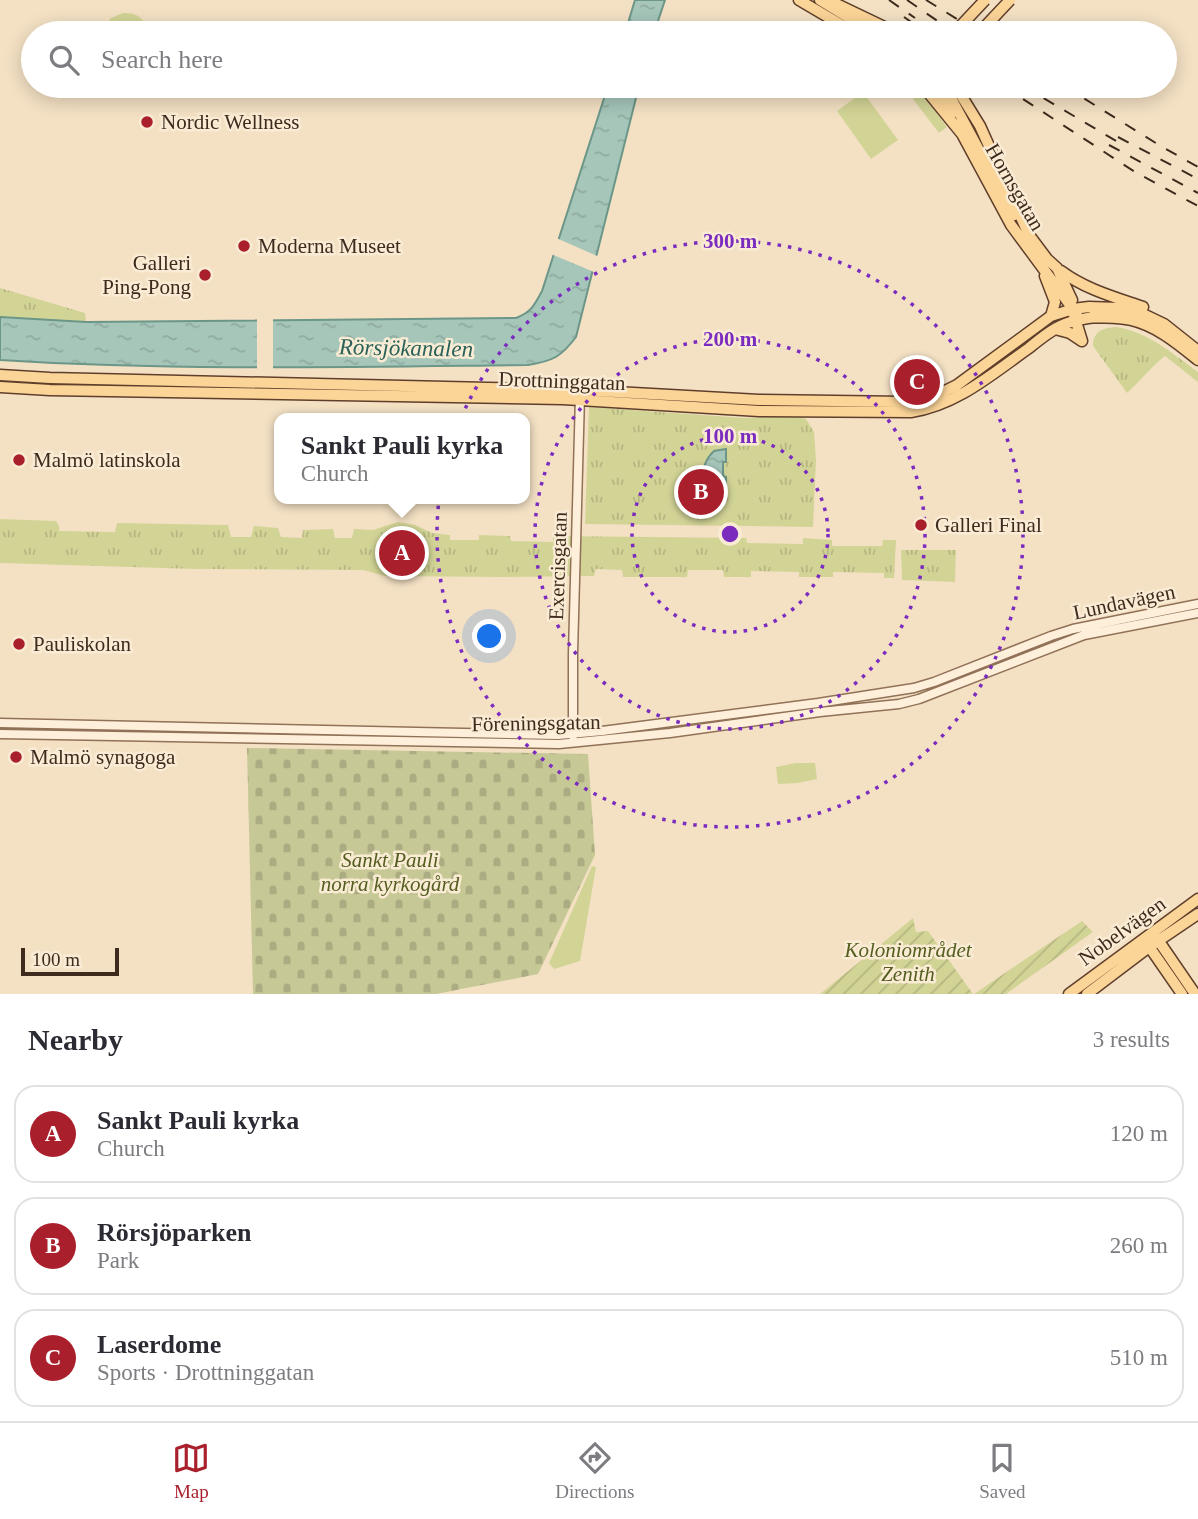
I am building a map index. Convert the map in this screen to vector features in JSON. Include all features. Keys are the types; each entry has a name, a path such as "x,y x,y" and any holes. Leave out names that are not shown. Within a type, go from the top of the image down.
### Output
{"main road":[{"path":"799,0 835,21"},
{"path":"820,0 854,21"},
{"path":"828,0 872,21"},
{"path":"965,21 985,0"},
{"path":"973,21 992,0"},
{"path":"990,21 1010,0"},
{"name":"Hornsgatan","path":"935,98 957,121 1011,225 1076,313"},
{"path":"945,98 957,121"},
{"path":"954,98 957,121"},
{"name":"Hornsgatan","path":"961,98 980,126 1029,235 1057,268 1076,313"},
{"path":"966,136 1029,235"},
{"path":"1041,266 1055,302 1051,316 1118,308 1141,313 1164,324 1198,350"},
{"path":"1057,268 1084,285 1147,308 1175,327 1198,350"},
{"path":"1055,329 1070,333 1082,341 1076,313"},
{"path":"990,375 1015,351 1076,313"},
{"name":"Drottninggatan","path":"0,387 563,399 580,395 612,401 759,411 911,412 955,399 1076,313 1128,319 1143,324 1163,334 1198,360"},
{"name":"Drottninggatan","path":"0,375 580,395 896,402 934,396 957,385 1051,316"},
{"name":"Nobelvägen","path":"1087,994 1198,900"},
{"name":"Nobelvägen","path":"1069,994 1151,940 1198,914"},
{"path":"1151,940 1182,994"},
{"path":"1151,940 1195,994"}],"street":[{"name":"Exercisgatan","path":"573,738 580,395"},
{"name":"Lundavägen","path":"1062,637 1099,623 1198,604"},
{"name":"Lundavägen","path":"1062,637 1198,612"},
{"name":"Föreningsgatan","path":"0,723 558,735 573,738 670,733 899,704 919,699 1062,637"},
{"name":"Föreningsgatan","path":"0,734 558,744 573,738 914,688 1062,637"}],"green space":[{"path":"132,13 143,21 109,21"},
{"path":"855,98 867,98 898,140 871,159 837,111"},
{"path":"925,98 947,127 939,133 913,99"},
{"path":"0,288 85,313 86,322 0,317"},
{"path":"1116,327 1139,333 1169,351 1198,372 1198,382 1165,356 1127,393 1093,346 1100,331"},
{"path":"589,407 744,418 796,416 806,419 814,432 816,460 813,527 585,524"},
{"path":"0,519 56,521 59,531 115,532 117,523 228,525 231,537 251,537 254,526 278,528 281,537 302,538 303,530 333,529 335,538 352,538 354,529 373,530 398,522 415,525 432,533 450,535 450,540 479,540 479,535 510,536 511,541 553,542 553,536 746,538 747,543 803,544 803,538 832,540 832,546 882,546 883,540 896,540 894,578 884,578 884,573 833,572 833,577 799,577 799,572 751,571 751,577 724,577 723,570 688,570 687,577 623,577 622,570 596,569 594,576 385,576 363,570 195,569 0,563"},
{"path":"901,550 956,550 955,582 902,580"},
{"name":"Sankt Pauli norra kyrkogård","path":"247,748 588,754 595,855 538,974 436,994 253,994"},
{"path":"815,763 817,779 778,784 776,767"},
{"path":"592,866 596,867 580,961 554,969 549,963"},
{"name":"Koloniområdet Zenith","path":"913,918 916,932 928,931 973,994 820,994"},
{"name":"Koloniområdet Zenith","path":"1082,921 1093,932 1006,994 974,994"}],"water":[{"path":"635,0 665,0 658,21 629,21"},
{"name":"Rörsjökanalen","path":"604,98 636,98 576,337 561,354 550,360 528,365 264,367 132,366 0,360 0,317 86,322 516,318 532,308 542,291"},
{"path":"726,449 723,476 726,477 726,490 712,486 707,481 704,470 714,451"}],"pier":[{"path":"554,237 597,256 600,254 594,272 551,254"},
{"path":"257,318 273,318 273,370 257,370"}],"railway":[{"path":"889,0 915,18"},
{"path":"907,0 938,21"},
{"path":"926,0 960,21"},
{"path":"904,17 910,21"},
{"path":"1021,98 1135,172 1198,206"},
{"path":"1043,98 1123,145"},
{"path":"1083,98 1198,167"},
{"path":"1118,137 1198,179"},
{"path":"1109,145 1198,193"}],"place":[{"name":"Nordic Wellness","path":"147,122"},
{"name":"Moderna Museet","path":"244,246"},
{"name":"Galleri Ping-Pong","path":"205,275"},
{"name":"Laserdome","path":"917,382"},
{"name":"Malmö latinskola","path":"19,460"},
{"name":"Rörsjöparken","path":"701,492"},
{"name":"Galleri Final","path":"921,525"},
{"name":"Sankt Pauli kyrka","path":"402,553"},
{"name":"Pauliskolan","path":"19,644"},
{"name":"Malmö synagoga","path":"16,757"}]}
